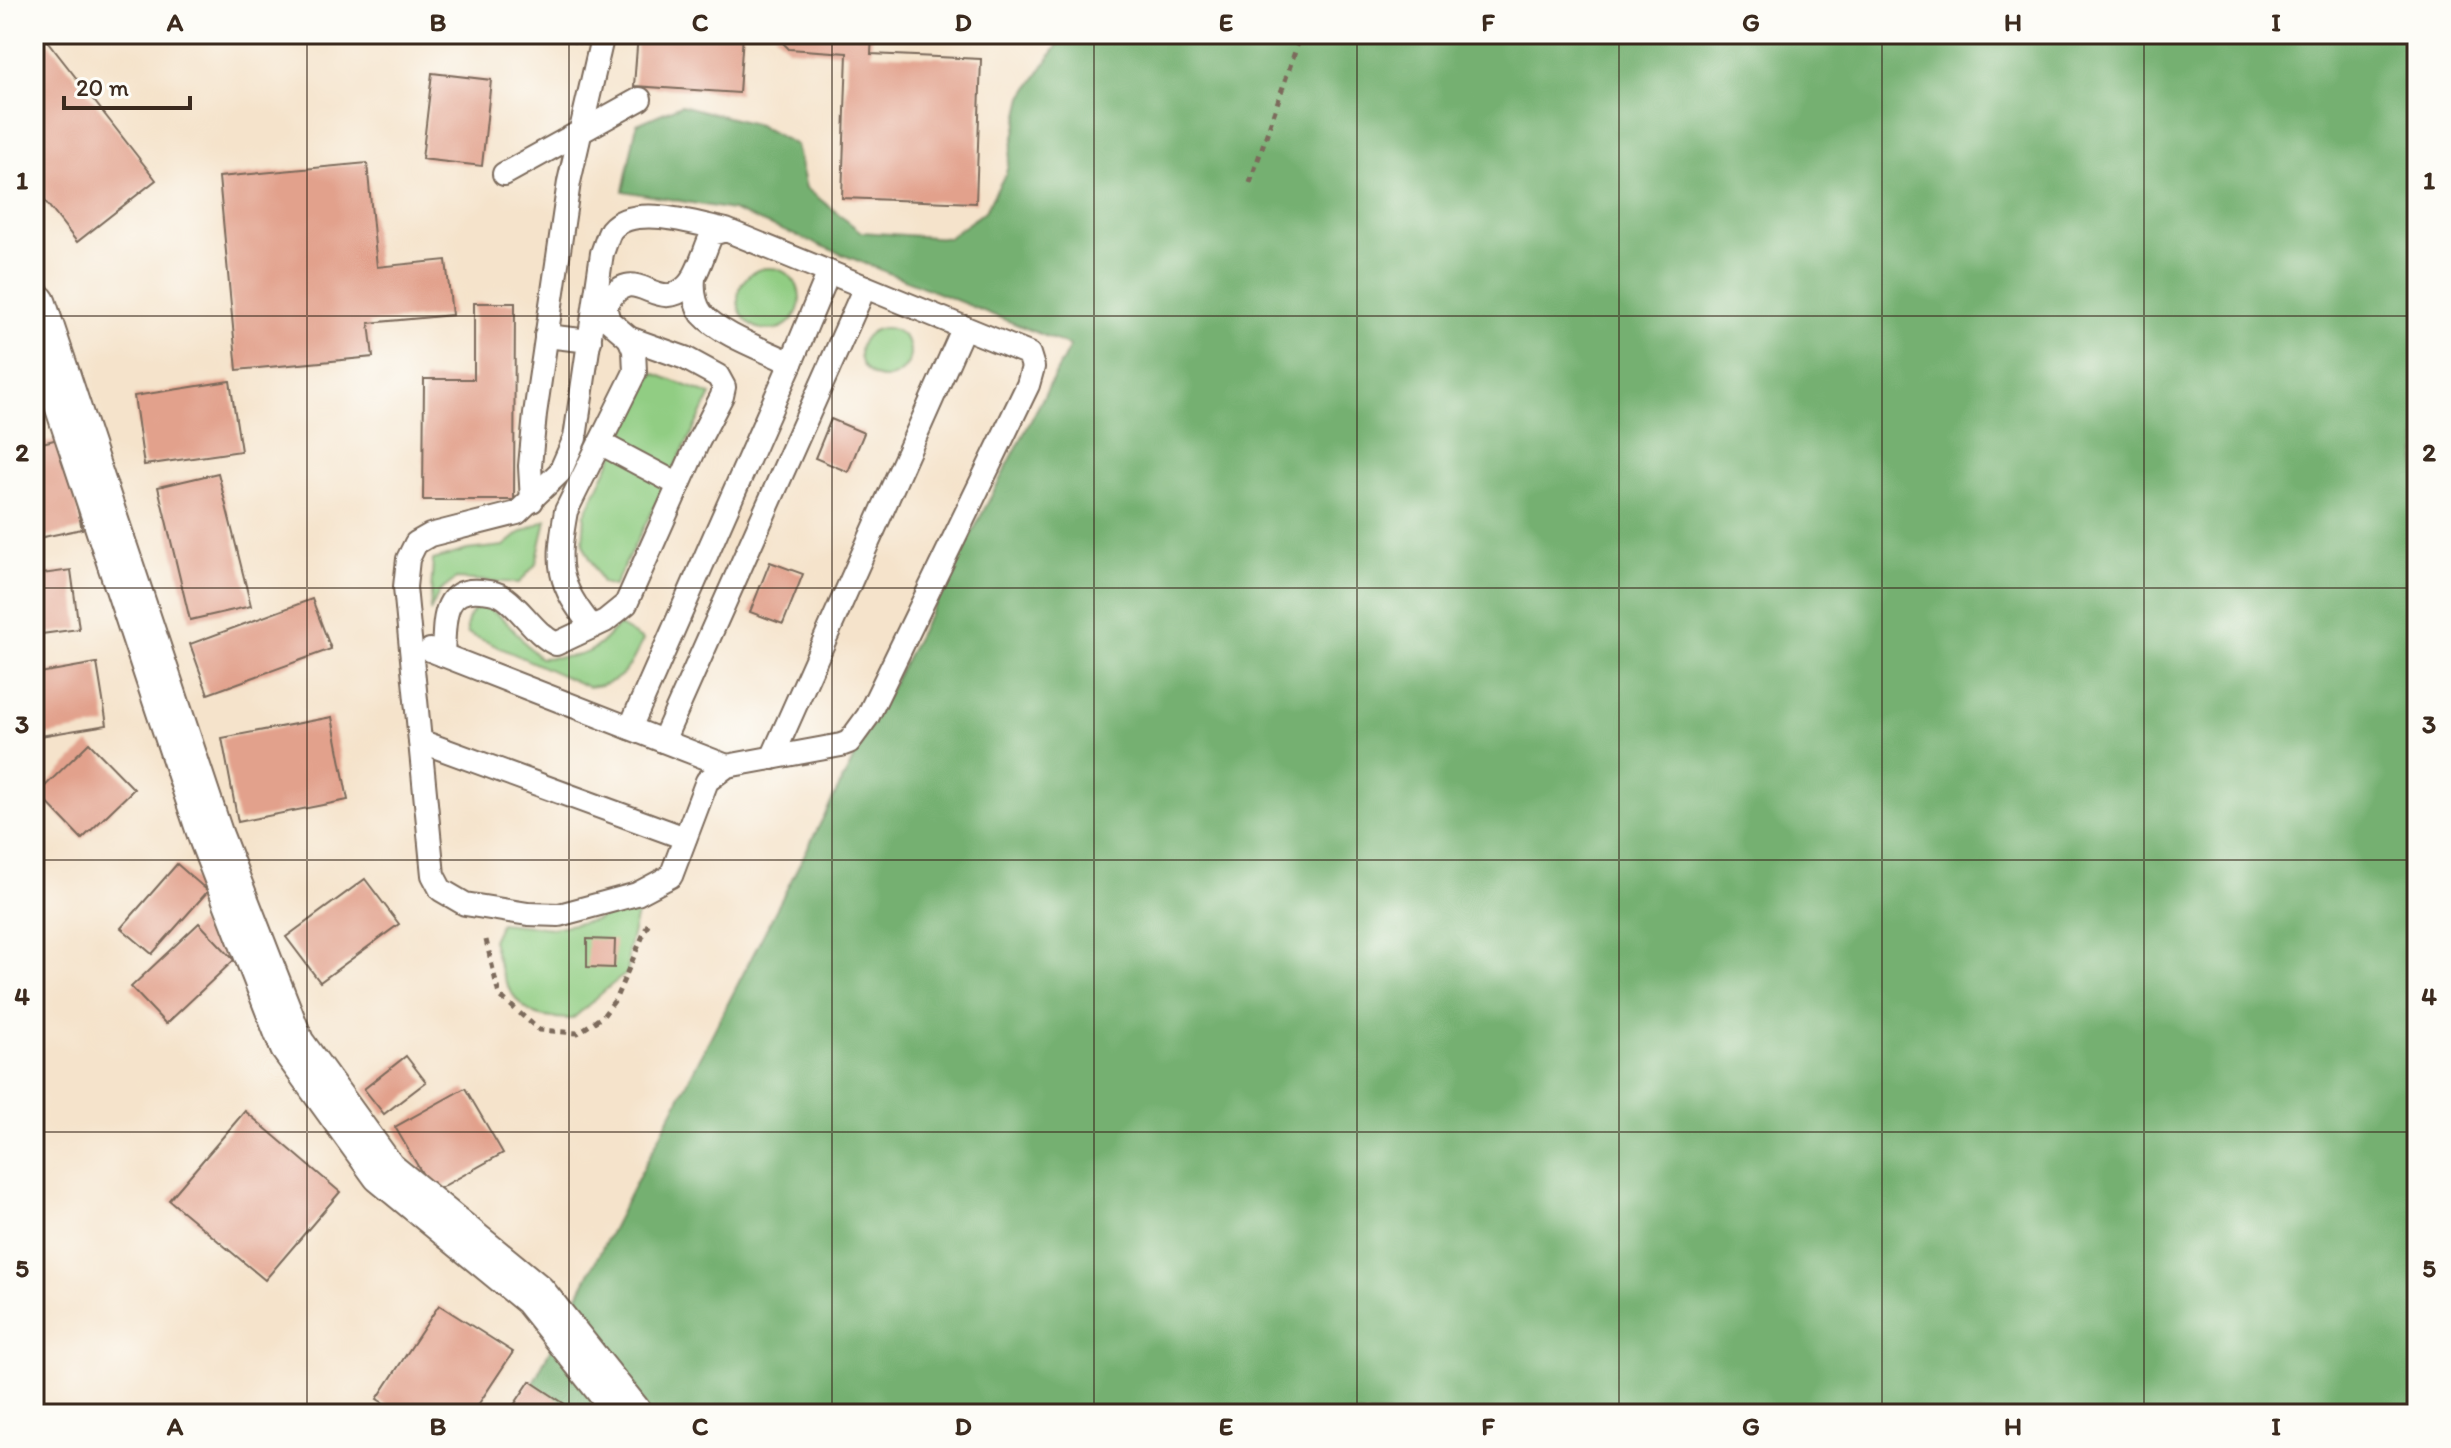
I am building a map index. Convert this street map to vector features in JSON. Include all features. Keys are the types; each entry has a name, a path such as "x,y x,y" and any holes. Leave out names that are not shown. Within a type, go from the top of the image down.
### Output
{"street":[{"path":"34,305 211,837 292,1045 384,1172 534,1295 629,1414"}],"lane":[{"path":"532,501 532,445 569,182 603,34"},
{"path":"504,174 640,99"},
{"path":"636,217 659,217 726,230 829,272 1029,354 1033,367 1028,385 868,716 849,742 727,766 707,781 671,876 637,894 559,915 528,914 465,904 441,890 433,875 405,587 408,559 416,543 430,535 517,513 560,472 575,438 602,253 609,232 618,224 636,217"},
{"path":"726,230 712,234 694,278 693,294 701,313 720,328 791,363"},
{"path":"630,728 829,272"},
{"path":"443,655 446,615 452,599 465,590 502,596 541,636 556,644 618,613 626,604 724,387 718,376 685,358 629,338 609,321 605,307 614,291 623,285 672,295 685,288 694,278"},
{"path":"663,741 865,287"},
{"path":"772,758 964,327"},
{"path":"546,336 590,341"},
{"path":"592,627 571,600 562,576 566,511 635,372 634,350 629,338"},
{"path":"600,443 679,485"},
{"path":"411,642 727,766"},
{"path":"420,741 685,838"}],"path":[{"path":"1250,183 1301,34"},
{"path":"473,905 484,930 499,995 539,1030 578,1033 603,1016 615,1000 642,941 655,901 671,876"}],"green space":[{"path":"1071,34 2417,34 2417,1414 517,1414 855,756 1070,346 732,210 623,191 637,124 681,105 758,125 796,145 806,188 861,232 948,238 985,211 1006,173 1023,97 1059,43"},
{"path":"769,268 781,270 791,277 798,287 798,311 791,321 781,328 769,330 757,328 747,321 740,311 738,299 740,287 747,277 757,270"},
{"path":"885,328 902,336 910,353 902,370 885,378 868,370 860,353 868,336"},
{"path":"653,373 711,395 614,586 602,583 583,544 585,514"},
{"path":"546,520 536,564 519,583 456,579 439,592 430,612 433,560 467,550 504,546 520,533"},
{"path":"480,605 506,622 540,658 585,654 618,625 643,640 623,674 609,683 588,687 467,633 469,617"},
{"path":"623,908 638,910 628,951 628,973 572,1019 538,1016 517,1000 501,972 492,940 500,923 552,928 596,920"}],"building":[{"path":"34,34 50,34 45,38 156,180 77,242 34,187"},
{"path":"573,34 596,34 594,46 571,42"},
{"path":"638,34 743,34 739,93 634,86"},
{"path":"774,34 872,34 871,54 981,59 976,203 842,198 847,53 789,49"},
{"path":"432,73 491,80 482,166 422,159"},
{"path":"367,163 377,267 446,260 452,315 369,323 373,357 237,370 219,177"},
{"path":"474,303 515,303 514,500 423,500 424,379 474,379"},
{"path":"230,381 241,451 144,465 134,396"},
{"path":"831,419 864,433 848,472 815,458"},
{"path":"62,438 82,529 34,539 34,445"},
{"path":"218,473 251,606 190,620 158,487"},
{"path":"770,562 803,574 783,624 750,612"},
{"path":"71,570 79,629 34,635 34,575"},
{"path":"312,599 331,649 208,694 190,644"},
{"path":"97,663 107,725 34,737 34,674"},
{"path":"332,717 348,800 238,822 222,738"},
{"path":"89,743 134,789 82,839 38,793"},
{"path":"177,864 208,891 152,954 121,928"},
{"path":"365,879 399,924 320,982 286,937"},
{"path":"199,923 234,960 166,1024 131,987"},
{"path":"587,939 615,940 614,968 587,967"},
{"path":"406,1056 426,1082 384,1114 364,1089"},
{"path":"465,1088 503,1153 433,1192 395,1127"},
{"path":"245,1111 340,1192 265,1280 169,1200"},
{"path":"439,1305 513,1352 472,1414 401,1414 377,1399"},
{"path":"530,1381 580,1414 508,1414"}]}
